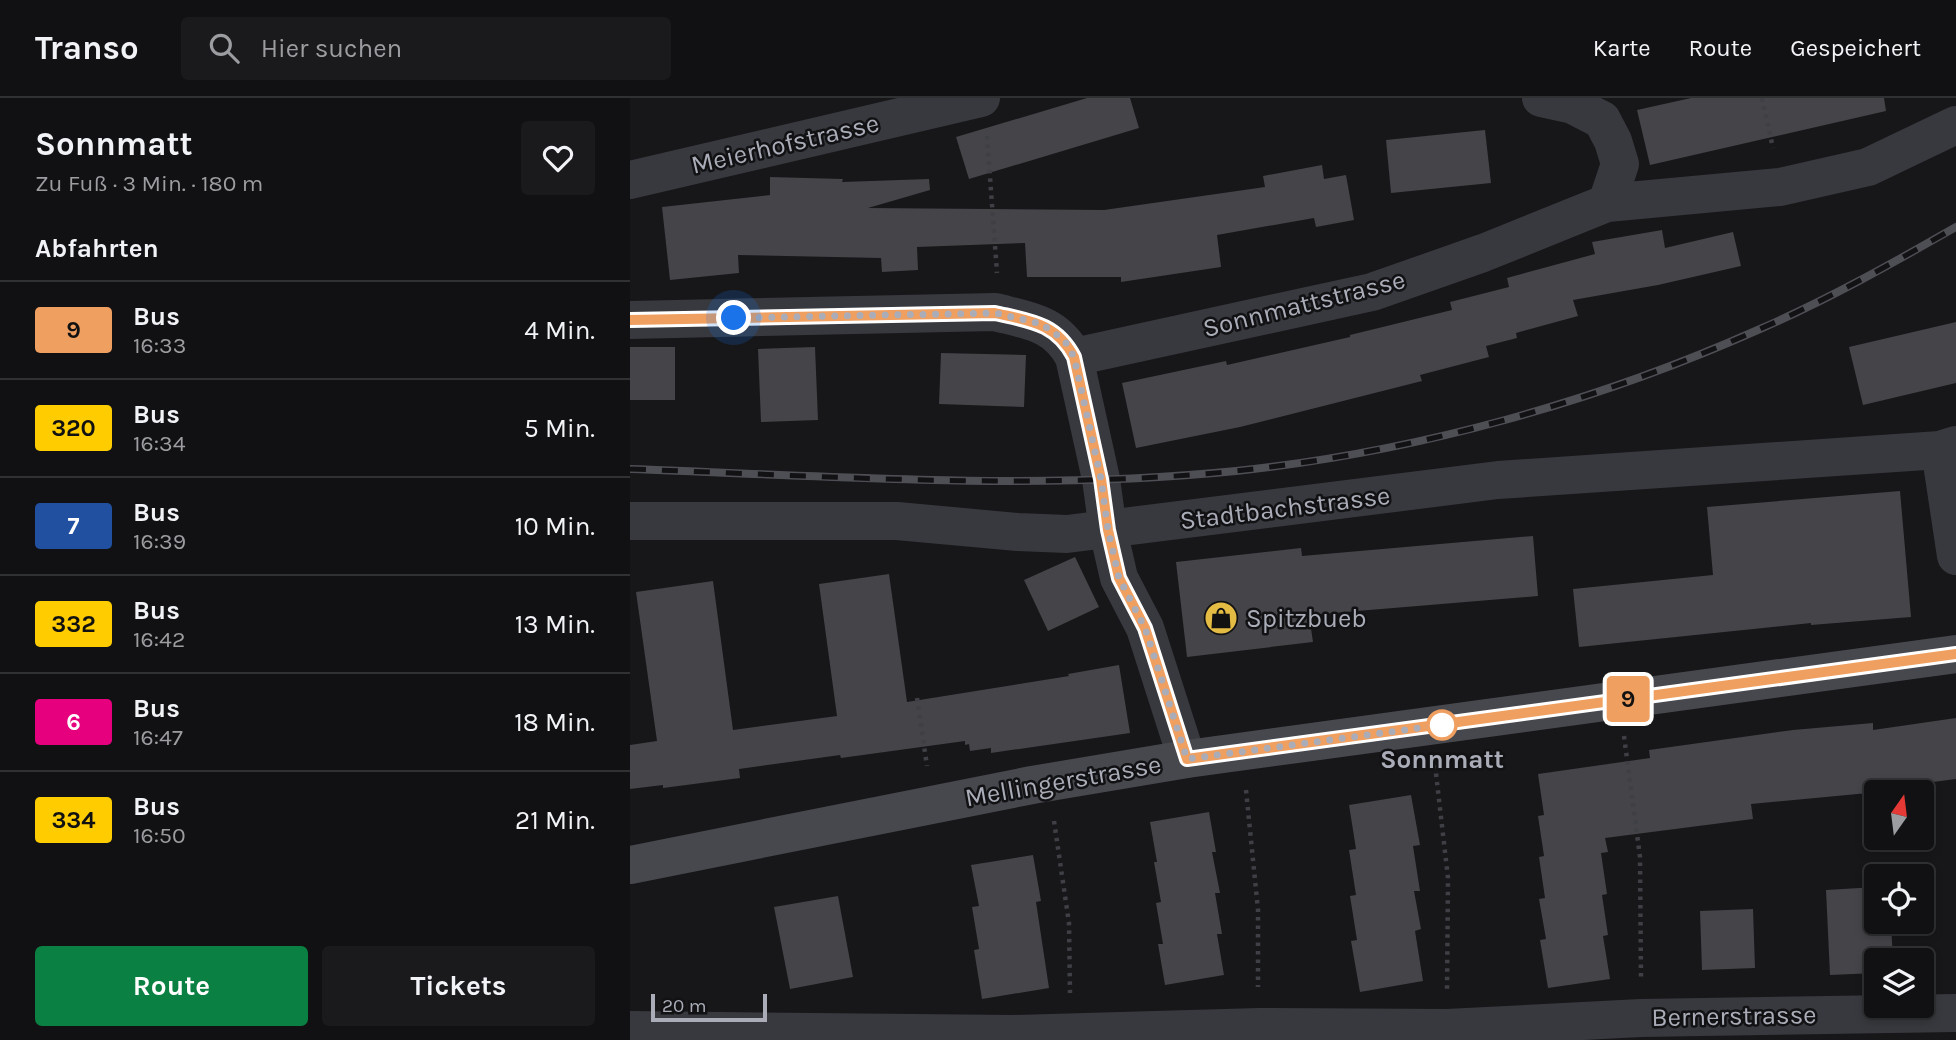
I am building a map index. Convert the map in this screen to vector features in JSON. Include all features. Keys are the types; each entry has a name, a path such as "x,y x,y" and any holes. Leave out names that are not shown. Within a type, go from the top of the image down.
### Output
{"main road":[{"name":"Mellingerstrasse","path":"630,865 1032,785 1187,759 1956,654"}],"street":[{"path":"1541,98 1573,104 1602,120 1613,141 1620,164 1607,203"},
{"name":"Meierhofstrasse","path":"630,180 983,111"},
{"name":"Sonnmattstrasse","path":"1074,357 1373,292 1483,253 1607,203 1780,187 1868,167 1956,125"},
{"path":"630,320 995,313 1042,324 1065,341 1074,357 1101,479 1108,530 1119,578 1145,628 1187,759"},
{"name":"Stadtbachstrasse","path":"630,521 897,520 1066,534 1498,480 1948,447 1956,556"},
{"name":"Bernerstrasse","path":"630,1030 1013,1034 1259,1027 1447,1028 1641,1018 1956,1013"}],"path":[{"path":"1762,98 1780,187"},
{"path":"983,111 999,289 995,313"},
{"path":"917,698 928,771"},
{"path":"1624,732 1640,857 1641,1018"},
{"path":"1434,761 1448,878 1447,1028"},
{"path":"1246,789 1258,910 1259,1027"},
{"path":"1054,820 1069,923 1070,1031"}],"building":[{"path":"1087,98 1130,98 1139,128 969,179 956,137"},
{"path":"1691,98 1884,98 1886,111 1650,165 1637,110"},
{"path":"1485,130 1491,183 1391,193 1386,140"},
{"path":"1322,165 1324,179 1346,175 1354,220 1316,227 1314,218 1217,235 1221,267 1121,282 1121,277 1027,277 1025,243 917,247 918,270 882,272 881,258 738,255 739,273 670,280 662,207 770,195 770,177 843,179 842,182 929,179 930,190 868,208 1104,210 1265,187 1263,176"},
{"path":"1662,230 1665,248 1733,232 1741,266 1658,285 1573,300 1578,316 1516,333 1517,338 1486,346 1489,357 1420,375 1422,381 1240,427 1136,448 1122,383 1226,361 1227,365 1452,310 1450,302 1509,287 1507,278 1595,254 1592,242"},
{"path":"1956,322 1956,383 1863,405 1849,347"},
{"path":"630,347 675,347 675,400 630,400"},
{"path":"815,347 818,420 761,422 758,349"},
{"path":"941,353 1026,355 1024,407 939,404"},
{"path":"1900,491 1911,617 1811,623 1579,647 1573,589 1713,575 1707,507"},
{"path":"1533,536 1538,596 1309,615 1313,642 1187,657 1176,562 1301,548 1302,556"},
{"path":"1075,557 1099,607 1048,631 1024,580"},
{"path":"889,574 907,702 1069,676 1068,674 1119,665 1130,733 991,753 991,748 970,751 969,744 965,745 965,741 841,758 840,755 739,769 740,778 663,788 663,785 630,789 630,745 657,741 636,592 713,581 733,730 837,716 819,584"},
{"path":"1956,718 1956,779 1934,782 1864,780 1864,793 1751,804 1753,819 1605,838 1608,852 1601,853 1607,894 1602,895 1608,935 1603,936 1610,979 1548,988 1540,940 1546,939 1539,899 1545,898 1539,857 1544,856 1538,816 1544,815 1538,774 1650,758 1649,750 1793,730 1873,723 1873,730"},
{"path":"1411,795 1420,845 1413,846 1420,891 1414,891 1421,929 1415,931 1423,981 1360,992 1351,941 1357,940 1350,896 1356,895 1349,850 1356,849 1349,805"},
{"path":"1209,812 1216,852 1212,852 1220,893 1215,893 1222,934 1217,934 1224,975 1165,985 1158,944 1163,944 1156,903 1161,902 1150,822"},
{"path":"1033,855 1041,901 1036,902 1049,988 982,999 974,950 979,949 972,907 979,906 971,865"},
{"path":"1864,888 1864,934 1892,934 1892,948 1864,948 1864,974 1830,975 1826,890"},
{"path":"838,896 853,977 790,989 774,907"},
{"path":"1753,909 1755,968 1702,970 1700,911"}],"railway":[{"path":"630,469 933,480 1085,480 1236,471 1371,451 1438,437 1570,401 1698,355 1810,306 1956,227"}],"bus line":[{"name":"9","path":"630,320 995,313 1042,324 1065,341 1074,357 1101,479 1108,530 1119,578 1145,628 1187,759 1956,654"}],"place":[{"name":"Spitzbueb","path":"1221,618"},
{"name":"Sonnmatt","path":"1442,725"}],"route":[{"path":"734,318 995,313 1042,324 1065,341 1074,357 1101,479 1108,530 1119,578 1145,628 1187,759 1442,725"}]}
